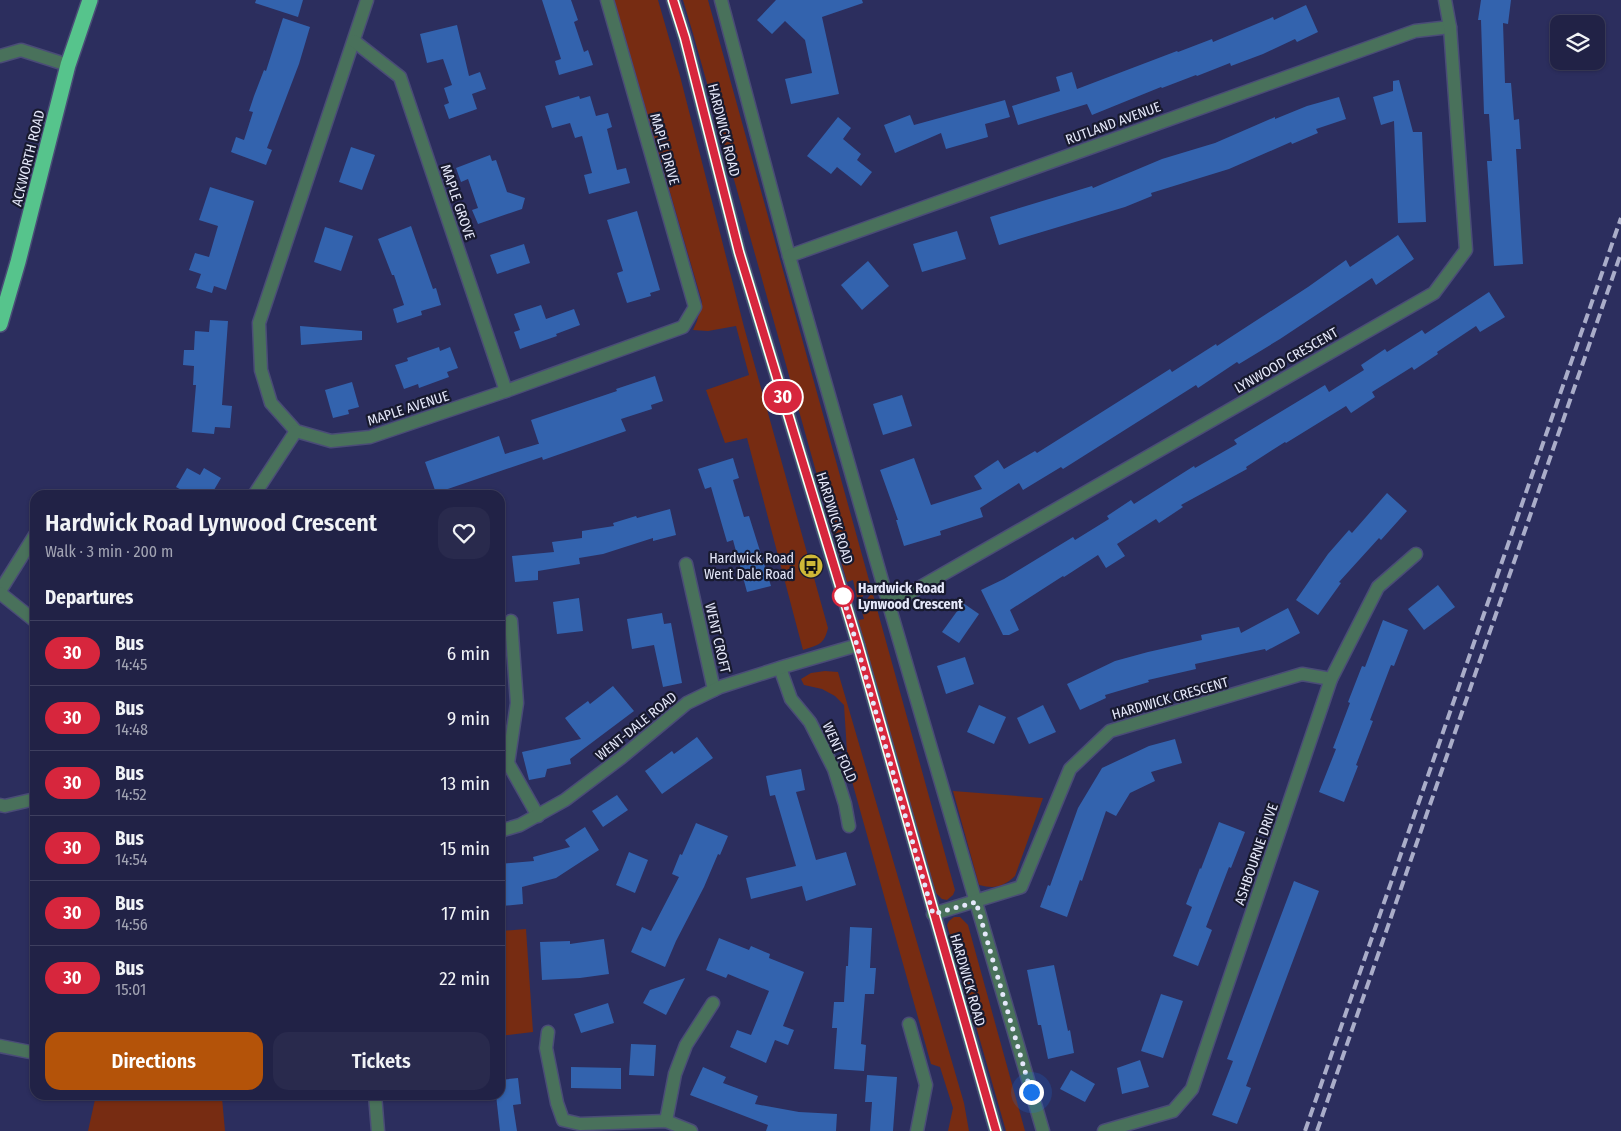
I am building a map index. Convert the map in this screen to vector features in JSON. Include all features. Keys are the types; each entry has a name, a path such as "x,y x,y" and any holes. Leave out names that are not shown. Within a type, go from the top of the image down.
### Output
{"highway":[{"name":"ACKWORTH ROAD","path":"0,324 18,262 68,64 90,0"}],"main road":[{"name":"HARDWICK ROAD","path":"673,0 685,38 739,252 858,645 996,1131"}],"street":[{"path":"257,490 296,431 271,403 261,370 259,323 367,0"},
{"name":"MAPLE DRIVE","path":"607,0 695,307"},
{"name":"HARDWICK ROAD","path":"721,0 789,256 1042,1131"},
{"name":"LYNWOOD CRESCENT","path":"889,605 1434,293 1466,250 1450,28 1445,0"},
{"name":"RUTLAND AVENUE","path":"789,256 1415,31 1450,28"},
{"name":"MAPLE GROVE","path":"354,41 400,77 506,391"},
{"path":"0,56 21,50 68,64"},
{"name":"MAPLE AVENUE","path":"296,431 331,441 370,437 506,391 683,327 695,307"},
{"path":"30,543 0,592 30,617"},
{"name":"ASHBOURNE DRIVE","path":"1104,1131 1173,1111 1192,1089 1331,679 1378,587 1416,554"},
{"name":"WENT CROFT","path":"686,564 714,690"},
{"path":"511,622 516,703 508,763 538,816"},
{"name":"WENT-DALE ROAD","path":"505,830 520,825 565,800 622,757 687,703 714,690 858,645"},
{"name":"WENT FOLD","path":"780,668 791,700 810,722 834,769 845,804 849,826"},
{"name":"HARDWICK CRESCENT","path":"933,914 1021,887 1070,769 1110,731 1302,674 1331,679"},
{"path":"0,805 5,806 30,800"},
{"path":"666,1121 675,1074 686,1044 712,1003"},
{"path":"909,1024 926,1084 917,1131"},
{"path":"548,1032 546,1048 557,1103 563,1120 580,1124 666,1121 691,1131"},
{"path":"0,1046 30,1052"},
{"path":"375,1100 378,1131"}],"shaded area":[{"path":"610,0 658,0 680,76 744,327 828,628 825,638 820,644 813,647 803,650 747,438 725,443 706,390 749,375 736,326 708,331 693,330 702,302 628,48"},
{"path":"683,0 708,0 955,890 953,895 947,900 942,899 935,892 858,620 864,619 861,608 870,595 868,589 858,603 853,580 847,582"},
{"path":"838,672 964,1103 969,1131 948,1131 953,1108 940,1067 931,1064 848,767 844,705 835,696 822,689 804,685 801,679 811,673"},
{"path":"953,791 1043,798 1015,876 1007,883 994,887 979,885"},
{"path":"954,917 960,917 968,925 1025,1131 1006,1131 947,925"},
{"path":"526,929 533,1032 505,1035 505,931"},
{"path":"95,1100 222,1100 225,1131 88,1131"}],"building":[{"path":"256,0 303,0 298,17 255,3"},
{"path":"542,0 571,0 578,20 574,22 584,52 588,50 593,65 559,75 555,61 561,59"},
{"path":"776,0 862,0 863,3 822,17 839,94 791,104 785,79 812,73 805,40 785,21 772,34 757,20"},
{"path":"1481,0 1511,0 1508,24 1503,23 1505,83 1511,83 1514,120 1519,119 1521,149 1516,149 1523,264 1494,266 1487,161 1492,161 1489,114 1484,114 1481,20 1478,20"},
{"path":"1306,5 1318,32 1297,42 1295,39 1231,66 1230,63 1161,87 1092,115 1087,104 1018,125 1012,106 1060,91 1056,77 1072,72 1077,89 1177,51 1212,39 1213,42 1273,17 1274,20"},
{"path":"283,18 310,27 299,64 267,148 272,150 266,165 231,152 236,137 244,140 253,112 249,111 264,70 266,71"},
{"path":"457,25 469,76 480,72 486,89 472,94 477,109 449,119 444,105 449,103 444,88 452,85 443,59 427,63 420,34"},
{"path":"1399,80 1413,132 1422,132 1426,222 1398,223 1394,121 1381,125 1373,97 1393,91 1393,81"},
{"path":"579,96 580,99 590,96 596,116 608,113 612,127 607,129 617,170 626,168 630,183 589,194 584,175 592,173 582,136 575,138 570,123 552,128 545,106"},
{"path":"1339,97 1346,119 1316,129 1318,133 1292,144 1291,142 1229,169 1151,193 1152,196 1125,207 999,245 990,217 1092,186 1093,188 1162,159 1215,143 1275,117 1275,119 1307,106"},
{"path":"1005,100 1010,117 985,124 988,137 946,149 941,133 895,153 884,125 910,115 914,125"},
{"path":"838,117 851,128 843,139 861,154 857,160 872,172 861,186 837,167 831,174 807,156"},
{"path":"351,147 375,155 362,190 339,182"},
{"path":"490,155 492,161 496,160 507,192 525,198 522,209 478,224 472,210 478,208 468,179 461,182 456,168"},
{"path":"210,187 254,201 226,290 214,286 212,293 196,288 201,274 189,270 195,253 209,257 218,226 199,220"},
{"path":"637,211 660,290 650,293 651,296 627,303 617,273 623,271 607,220"},
{"path":"411,226 433,289 436,288 441,305 421,311 422,315 397,323 393,309 404,305 394,275 392,275 378,239"},
{"path":"325,227 353,236 341,271 314,262"},
{"path":"957,231 966,259 922,272 913,244"},
{"path":"1398,235 1414,259 1376,285 1372,278 1280,339 1239,364 1237,362 1198,388 1196,385 1063,469 1061,467 1023,490 1019,483 980,508 983,517 940,531 941,535 904,546 896,520 898,520 880,470 914,458 931,505 982,489 974,476 998,460 1004,469 1035,451 1037,453 1170,369 1172,372 1216,344 1217,346 1346,260 1350,267"},
{"path":"524,244 530,263 497,274 490,255"},
{"path":"868,261 889,286 862,310 841,285"},
{"path":"1489,292 1505,317 1480,332 1476,326 1414,370 1412,367 1372,392 1375,397 1351,413 1346,406 1285,442 1246,467 1247,469 1181,505 1183,507 1159,523 1156,519 1117,544 1125,556 1106,568 1098,555 1063,576 1010,610 1019,630 1009,635 1003,635 981,590 1004,579 1073,537 1075,540 1109,519 1107,516 1131,500 1134,504 1194,466 1195,468 1237,444 1234,440 1325,385 1329,392 1364,370 1361,365 1385,349 1387,352 1422,330 1425,334"},
{"path":"541,305 546,319 574,309 580,325 556,334 557,336 520,349 514,332 520,330 514,314"},
{"path":"210,320 228,321 222,405 232,406 230,428 215,427 214,434 192,432 196,385 193,385 194,366 183,365 184,350 194,350 195,331 209,332"},
{"path":"300,326 362,331 362,340 301,345"},
{"path":"439,347 440,351 450,347 458,368 447,372 449,377 419,388 418,384 404,389 395,365 408,361 407,358"},
{"path":"655,376 663,401 651,405 652,409 621,419 626,431 543,460 542,457 445,490 435,490 425,462 499,436 505,454 539,444 531,420 617,391 616,389"},
{"path":"352,382 359,407 348,410 349,414 333,418 325,390"},
{"path":"902,395 912,426 883,435 873,404"},
{"path":"733,458 739,478 733,480 744,517 749,516 771,586 747,592 733,540 727,542 711,487 705,489 698,469"},
{"path":"187,468 200,475 204,468 221,478 214,490 182,490 176,487"},
{"path":"1387,493 1407,511 1381,540 1379,538 1339,582 1341,583 1318,615 1296,600 1328,554 1349,530 1352,533"},
{"path":"670,509 676,535 653,541 653,538 603,554 579,558 580,564 538,571 538,580 515,582 512,556 554,552 552,542 582,538 582,531 614,526 613,523 636,516 637,518"},
{"path":"1438,585 1455,607 1424,630 1408,609"},
{"path":"579,598 583,631 557,634 553,602"},
{"path":"963,603 979,614 959,643 942,632"},
{"path":"1288,608 1300,633 1266,651 1265,649 1195,664 1196,669 1148,680 1149,682 1105,695 1106,698 1080,710 1067,684 1115,661 1202,640 1201,635 1239,627 1241,633"},
{"path":"662,613 664,624 671,623 682,683 663,687 654,645 632,649 627,619"},
{"path":"1383,620 1408,630 1394,666 1391,665 1370,720 1373,721 1344,802 1319,792 1336,749 1333,748 1350,703 1348,702 1362,666 1365,667"},
{"path":"965,657 974,684 946,694 937,666"},
{"path":"613,686 634,711 570,759 571,764 547,769 545,777 529,780 522,752 581,739 565,718 588,701 590,704"},
{"path":"979,705 1006,717 994,744 967,732"},
{"path":"1043,705 1056,732 1029,744 1017,718"},
{"path":"697,737 713,758 662,794 645,771 672,751 674,754"},
{"path":"1175,739 1182,763 1151,772 1155,781 1130,793 1116,816 1106,811 1082,881 1080,880 1067,917 1040,907 1048,885 1050,886 1078,808 1102,768 1149,746"},
{"path":"801,769 805,790 796,792 816,860 846,852 856,885 806,901 802,886 751,899 746,878 796,866 775,795 770,796 766,776"},
{"path":"617,795 628,810 603,827 592,811"},
{"path":"1219,822 1245,832 1231,868 1229,867 1206,927 1212,930 1198,966 1173,956 1192,907 1186,904"},
{"path":"696,823 728,836 665,967 631,952 642,927 651,931 679,877 672,874"},
{"path":"585,827 599,850 556,878 522,887 523,904 505,906 505,864 534,861 533,857 570,847 565,840"},
{"path":"629,852 648,860 635,893 616,885"},
{"path":"1294,881 1319,891 1246,1086 1251,1088 1237,1124 1212,1115 1233,1061 1227,1059"},
{"path":"850,927 872,928 870,968 876,968 874,994 865,994 861,1044 866,1045 864,1071 834,1069 837,1028 832,1028 834,1002 844,1002"},
{"path":"719,938 749,950 751,946 770,954 769,958 804,972 783,1026 794,1030 788,1045 775,1040 766,1063 730,1047 737,1030 751,1035 769,991 728,974 726,978 706,970"},
{"path":"604,939 609,974 542,980 540,942 570,941 570,944"},
{"path":"1054,965 1074,1053 1048,1059 1041,1025 1038,1025 1027,970"},
{"path":"685,978 666,1015 643,1003 650,990"},
{"path":"1161,994 1183,1001 1163,1058 1141,1051"},
{"path":"608,1003 614,1023 581,1033 574,1014"},
{"path":"631,1044 656,1045 654,1076 629,1075"},
{"path":"1140,1060 1149,1087 1122,1094 1117,1068"},
{"path":"571,1067 621,1068 621,1089 571,1088"},
{"path":"703,1067 726,1077 723,1083 758,1096 755,1104 799,1112 837,1114 836,1131 766,1131 768,1125 690,1095"},
{"path":"1071,1070 1095,1084 1085,1102 1060,1089"},
{"path":"867,1075 897,1077 893,1131 870,1131 872,1102 865,1102"},
{"path":"518,1078 521,1104 513,1105 517,1131 500,1131 497,1100 505,1100 505,1079"}],"railway":[{"path":"1305,1131 1621,218"},
{"path":"1317,1131 1621,253"}],"bus line":[{"name":"30","path":"673,0 685,38 739,252 858,645 996,1131"}],"place":[{"name":"Hardwick Road Went Dale Road","path":"811,566"},
{"name":"Hardwick Road Lynwood Crescent","path":"843,596"}],"route":[{"path":"843,596 841,589 933,914 976,902 1031,1092"}]}
